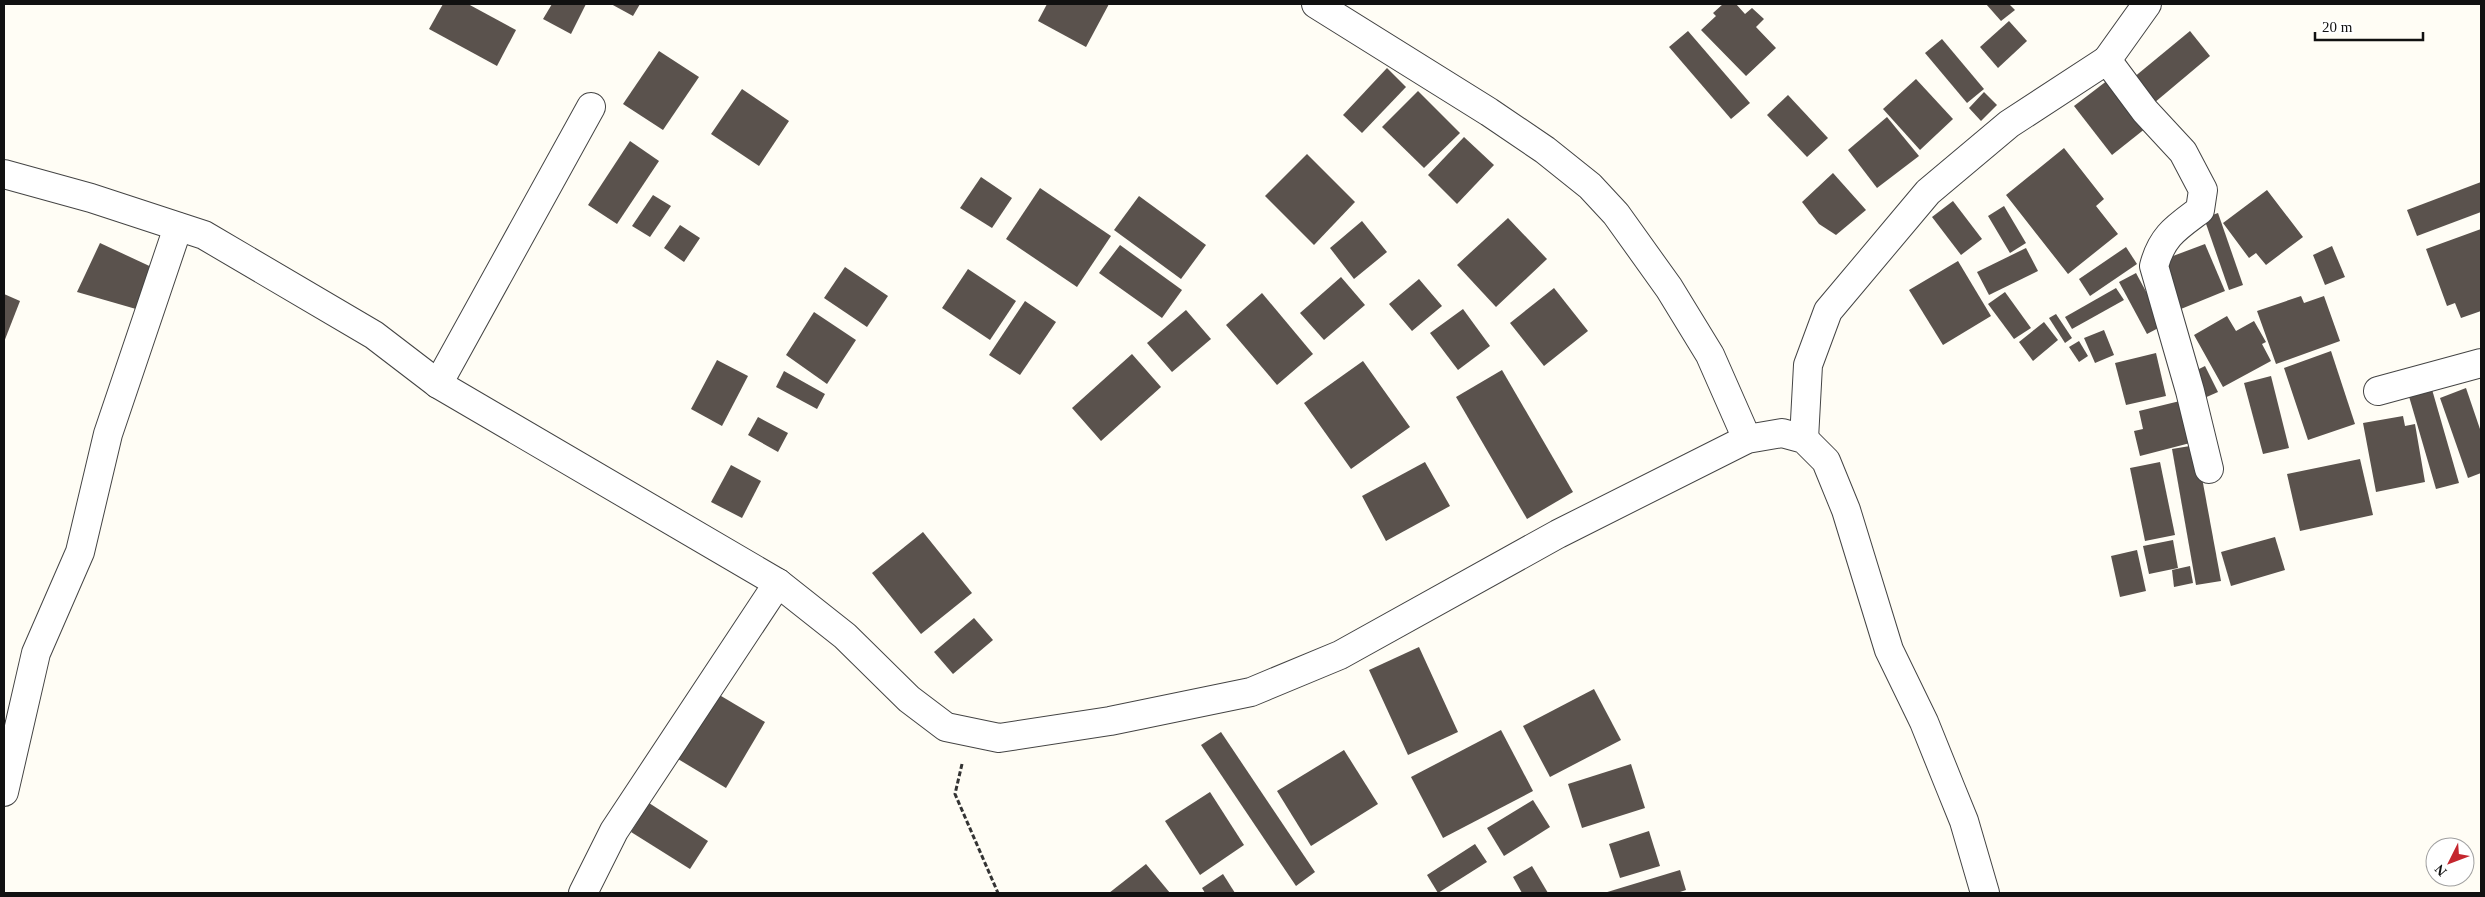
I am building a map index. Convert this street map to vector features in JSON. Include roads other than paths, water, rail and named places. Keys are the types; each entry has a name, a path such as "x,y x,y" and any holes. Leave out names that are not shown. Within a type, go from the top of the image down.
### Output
{"street":[{"path":"1316,4 1490,112 1545,150 1590,186 1616,214 1669,288 1710,355 1748,439"},
{"path":"1804,439 1808,365 1828,311 1928,192 2008,124 2106,60 2147,4"},
{"path":"2106,60 2145,111 2183,152 2204,190 2200,210 2172,232 2163,242 2159,248 2154,266 2190,391 2209,469"},
{"path":"438,384 591,106"},
{"path":"4,174 91,198 204,235 374,336 438,384 778,582 846,636 909,699 946,727 999,738 1110,721 1250,692 1340,655 1558,534 1748,439 1782,433 1804,439 1826,461 1846,510 1889,650 1924,722 1954,797 1986,893"},
{"path":"4,792 36,653 80,552 108,434 178,227"},
{"path":"2378,391 2481,363"},
{"path":"583,893 614,831 778,582"}]}
